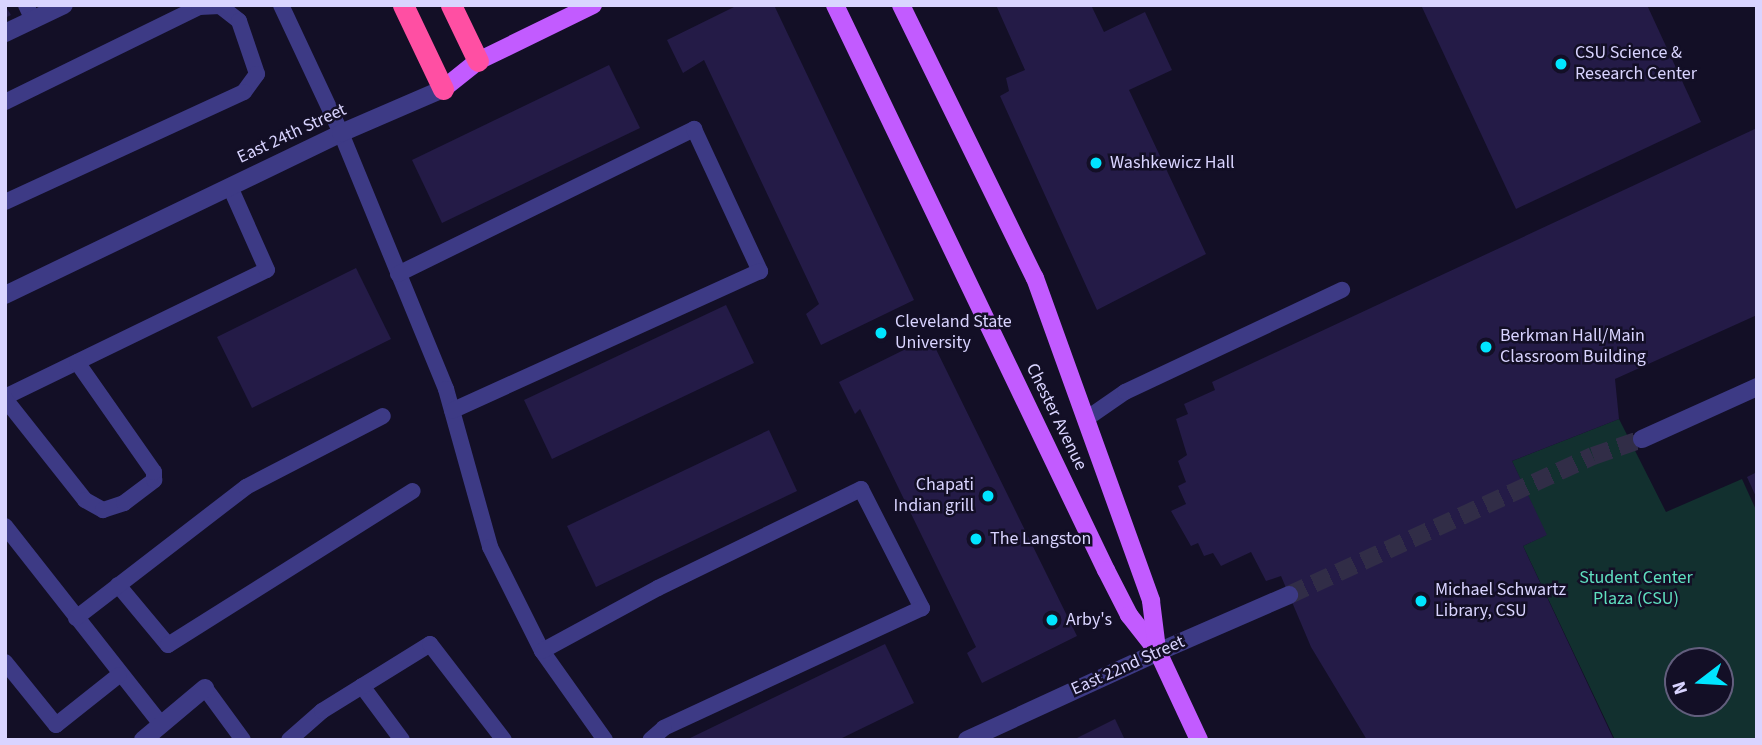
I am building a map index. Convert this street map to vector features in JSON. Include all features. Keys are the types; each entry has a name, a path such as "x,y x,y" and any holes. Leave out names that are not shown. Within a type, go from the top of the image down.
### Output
{"highway":[{"path":"403,5 443,89"},
{"path":"451,5 478,61"}],"main road":[{"name":"East 24th Street","path":"443,89 478,61 593,5"},
{"name":"Chester Avenue","path":"835,5 1106,570 1129,615 1158,652 1199,740"},
{"name":"Chester Avenue","path":"901,5 1035,278 1151,601 1158,652"}],"street":[{"path":"5,31 30,14 64,5"},
{"name":"East 24th Street","path":"5,295 341,133 443,89"},
{"path":"1642,439 1757,387"},
{"name":"East 22nd Street","path":"967,740 1289,595"},
{"path":"143,740 205,688"}],"lane":[{"path":"30,14 52,5"},
{"path":"281,5 341,133 452,411 490,547 542,651 605,740"},
{"path":"5,102 199,7 220,6 239,21 257,74 244,92 5,202"},
{"path":"398,274 694,129 760,271 452,411"},
{"path":"76,362 154,472 154,480 124,503 103,510 85,500 5,398 76,362 267,270 230,187"},
{"path":"1086,419 1125,392 1342,290"},
{"path":"76,618 246,487 383,416"},
{"path":"542,651 658,588 861,489 922,608 664,728 650,740"},
{"path":"118,585 168,645 413,491"},
{"path":"5,526 119,675 162,724"},
{"path":"292,739 322,711 430,644 504,740"},
{"path":"5,662 56,726 119,675"},
{"path":"362,686 402,740"},
{"path":"205,688 243,740"}],"green space":[{"name":"Student Center Plaza (CSU)","path":"1619,419 1666,512 1742,479 1757,512 1757,740 1615,740 1523,546 1546,535 1512,461"}],"building":[{"path":"5,5 11,15 5,18"},
{"path":"738,5 774,5 914,300 821,345 806,314 819,304 704,60 683,73 667,40"},
{"name":"Washkewicz Hall","path":"996,5 1091,5 1104,32 1145,12 1172,70 1129,90 1206,254 1097,310 1000,96 1009,91 1006,78 1025,70"},
{"name":"CSU Science & Research Center","path":"1421,5 1647,5 1701,122 1516,209"},
{"path":"609,65 640,128 442,223 412,160"},
{"name":"Berkman Hall/Main Classroom Building","path":"1757,128 1757,315 1615,379 1619,419 1512,461 1547,535 1523,546 1614,740 1367,740 1311,647 1281,576 1266,581 1251,552 1221,566 1213,553 1204,556 1198,543 1191,546 1171,511 1186,504 1178,486 1186,482 1178,461 1187,455 1176,419 1188,414 1184,404 1215,390 1212,382"},
{"path":"356,268 391,339 252,408 217,337"},
{"path":"726,305 754,363 552,459 524,400"},
{"name":"The Langston","path":"930,337 1077,636 982,683 967,653 976,647 860,409 855,414 839,382"},
{"path":"769,430 797,491 596,587 567,526"},
{"path":"1757,472 1757,499 1747,477"},
{"path":"885,644 914,703 838,740 686,740"},
{"path":"1115,719 1125,740 1073,740"}],"tunnel":[{"path":"1289,595 1593,456 1642,439"}],"place":[{"name":"CSU Science & Research Center","path":"1561,64"},
{"name":"Washkewicz Hall","path":"1096,163"},
{"name":"Cleveland State University","path":"881,333"},
{"name":"Berkman Hall/Main Classroom Building","path":"1486,347"},
{"name":"Chapati Indian grill","path":"988,496"},
{"name":"The Langston","path":"976,539"},
{"name":"Michael Schwartz Library, CSU","path":"1421,601"},
{"name":"Arby's","path":"1052,620"}]}
